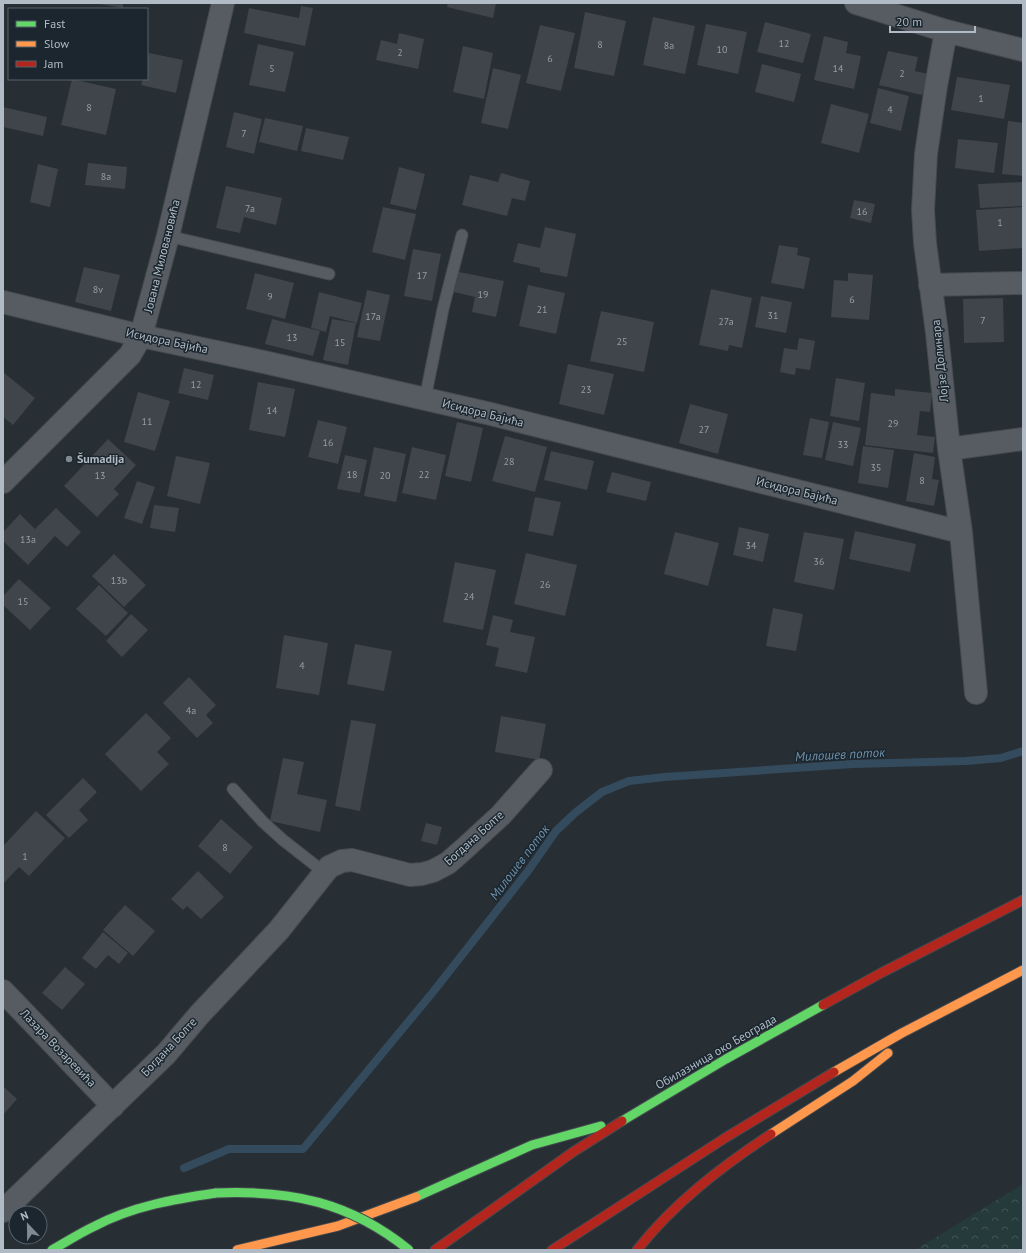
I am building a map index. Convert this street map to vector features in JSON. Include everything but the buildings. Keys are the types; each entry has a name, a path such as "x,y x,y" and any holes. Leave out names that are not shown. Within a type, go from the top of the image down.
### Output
{"highway":[{"name":"Обилазница око Београда","path":"436,1250 573,1152 623,1120 726,1059 881,973 1023,900"},
{"path":"552,1250 723,1139 926,1019 1023,970"},
{"path":"636,1250 663,1220 694,1190 742,1154 831,1096 875,1065 926,1019"},
{"path":"237,1250 338,1226 412,1199 532,1145 623,1120"},
{"path":"52,1250 96,1226 139,1208 174,1199 216,1193 248,1192 280,1194 310,1200 347,1212 380,1229 409,1250"}],"street":[{"name":"Јована Миловановића","path":"3,482 130,355 141,336 168,236 223,3"},
{"path":"856,3 946,31 1023,50"},
{"name":"Лојзе Долинара","path":"946,31 926,154 923,210 925,243 949,450 961,532 976,693"},
{"path":"930,285 1023,283"},
{"name":"Исидора Бајића","path":"3,302 141,336 425,399 961,532"},
{"path":"949,450 1023,439"},
{"name":"Богдана Болте","path":"3,1211 166,1054 199,1015 279,930 329,867 342,861 352,860 410,875 433,871 448,863 501,814 540,770"},
{"name":"Лазара Возаревића","path":"3,991 113,1106"}],"lane":[{"path":"425,399 443,309 462,235"},
{"path":"168,236 329,274"},
{"path":"233,788 263,822 325,873"}],"green space":[{"path":"1023,1184 1023,1250 915,1250"}],"waterway":[{"name":"Милошев поток","path":"184,1168 229,1149 303,1149 433,992 528,871 556,831 575,813 602,792 629,781 665,777 853,764 966,761 1001,758 1023,751"}],"traffic: fast":[{"path":"622,1121 726,1059 823,1005"},
{"path":"416,1197 532,1145 601,1126"},
{"path":"52,1250 89,1229 124,1213 154,1204 216,1193"},
{"path":"216,1193 270,1194 318,1202 342,1210 364,1220 409,1250"}],"traffic: slow":[{"path":"834,1072 902,1033 1023,970"},
{"path":"771,1134 853,1081 888,1053"},
{"path":"237,1250 338,1226 416,1197"}],"traffic: jam":[{"path":"823,1005 881,973 1023,900"},
{"path":"552,1250 725,1138 834,1072"},
{"path":"435,1250 573,1152 622,1121"},
{"path":"637,1250 682,1201 734,1159 771,1134"}],"place":[{"name":"Šumadija","path":"69,459"}]}
